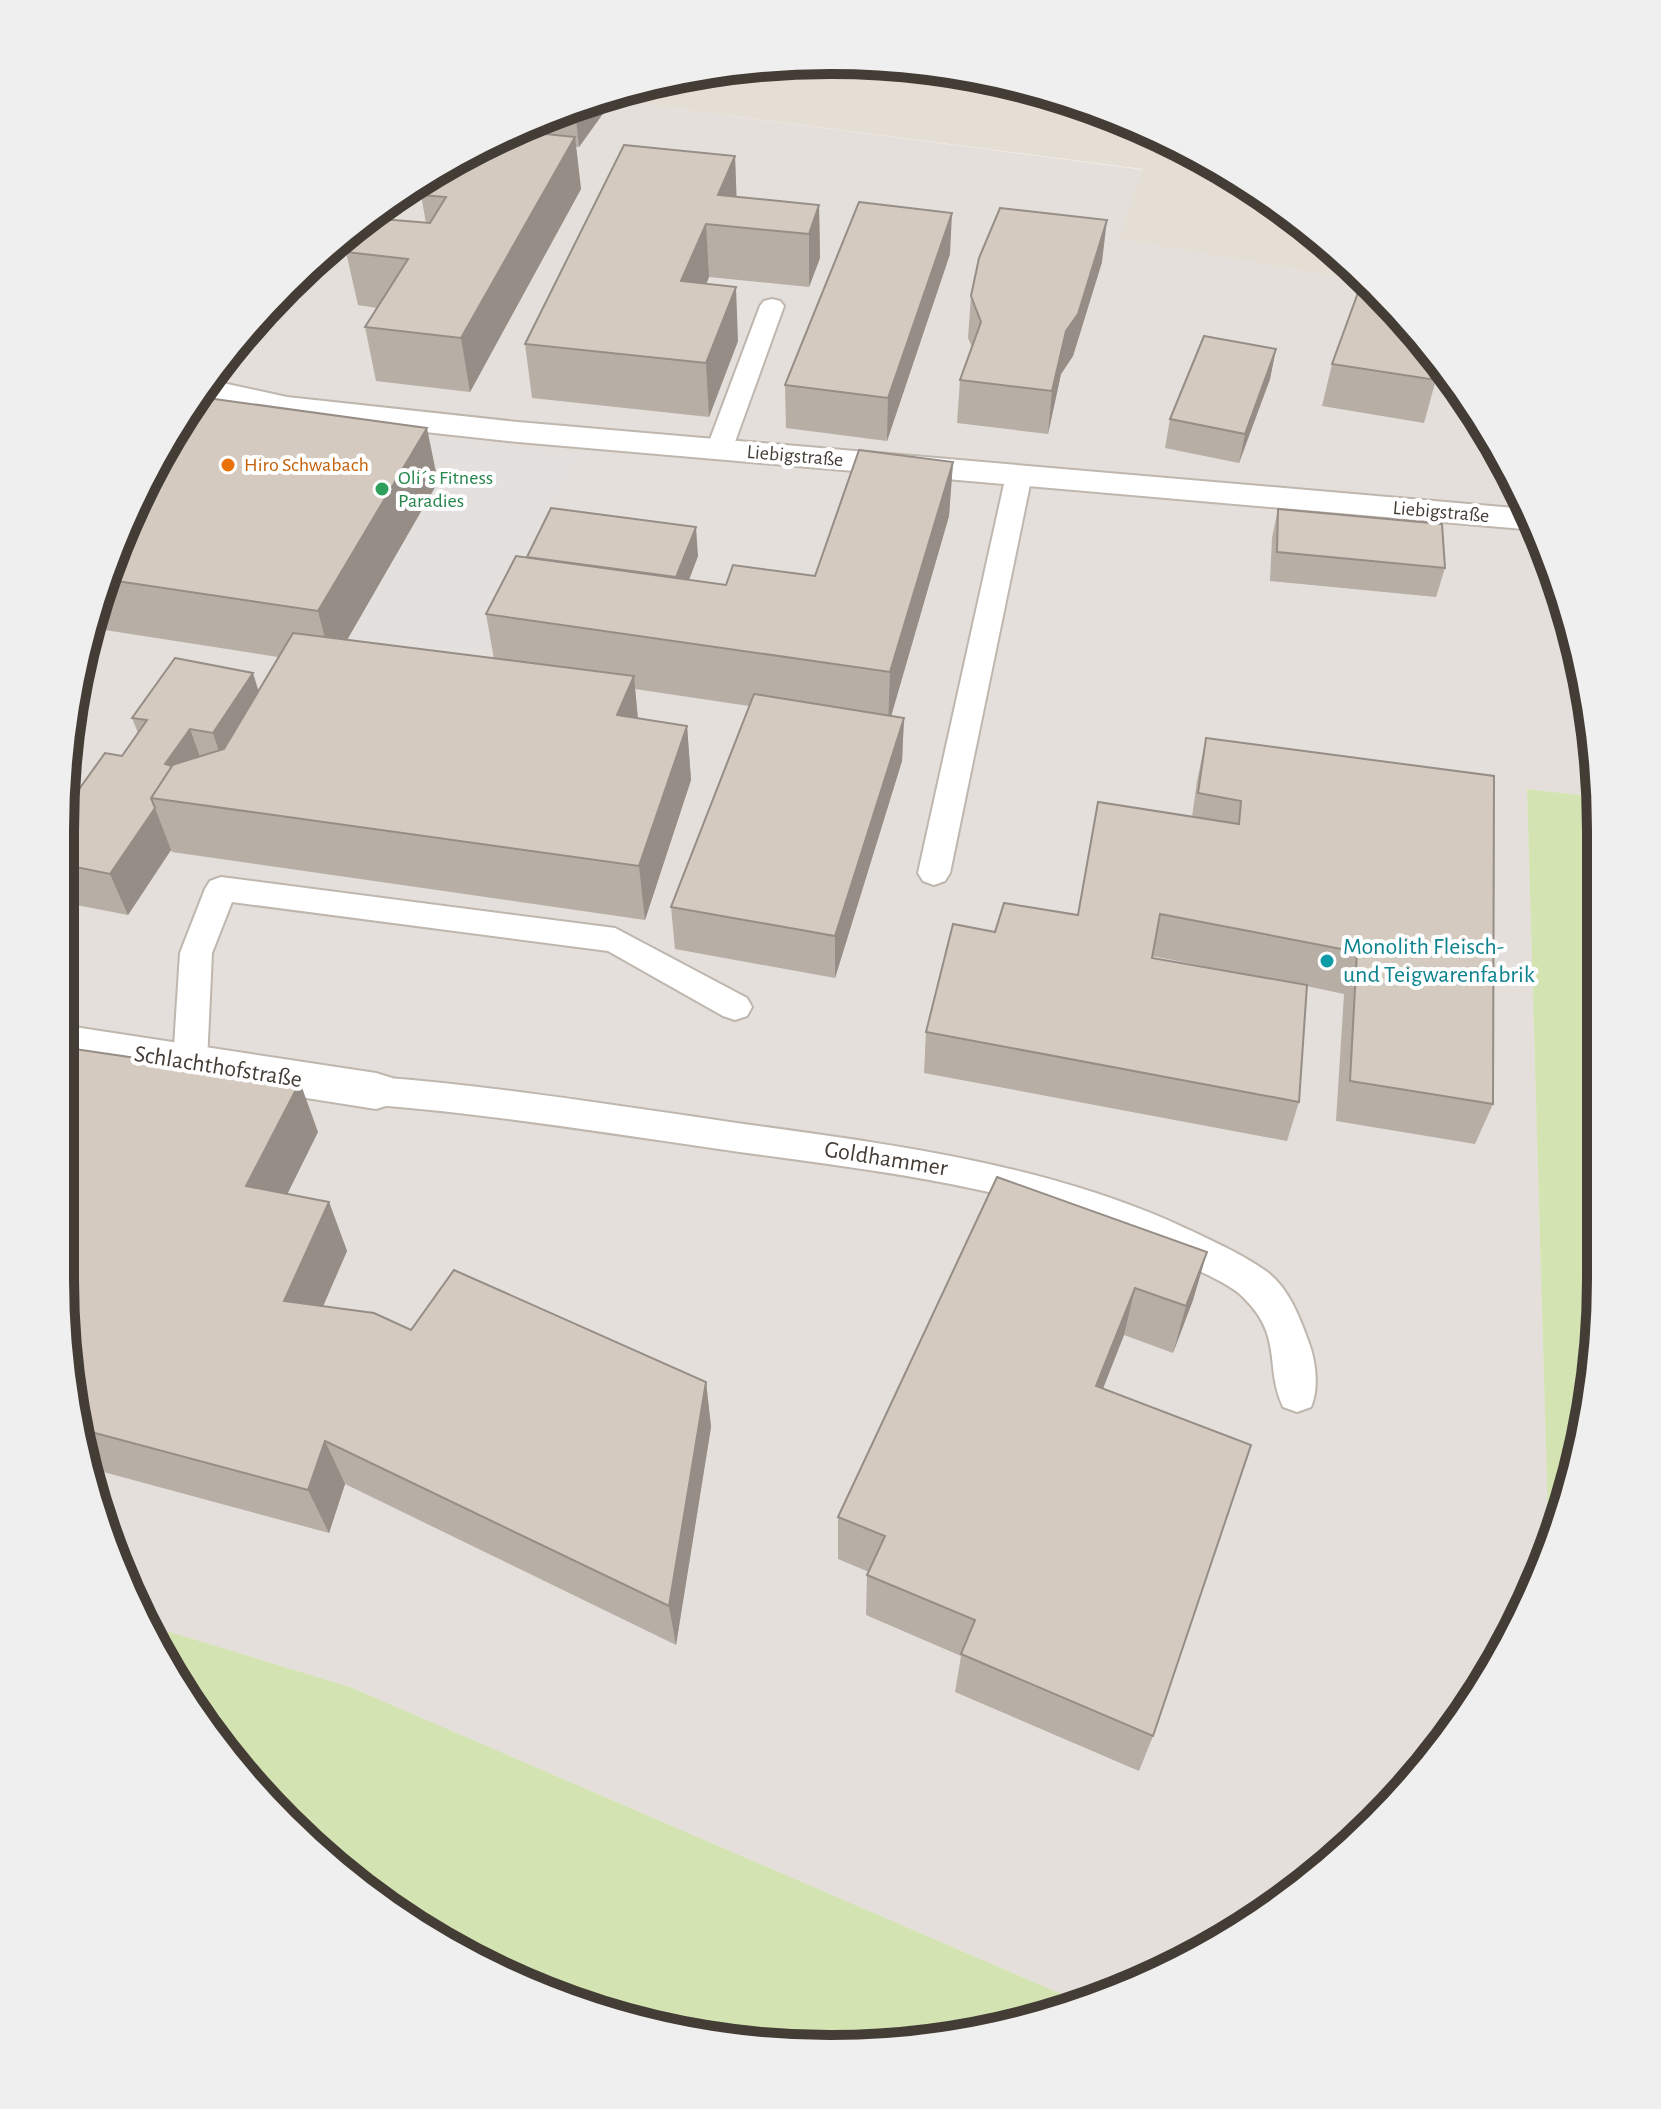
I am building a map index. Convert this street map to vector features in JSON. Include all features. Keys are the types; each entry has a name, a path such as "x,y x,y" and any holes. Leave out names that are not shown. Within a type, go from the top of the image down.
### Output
{"street":[{"name":"Liebigstraße","path":"215,391 287,407 719,450 1519,519"},
{"name":"Schlachthofstraße","path":"74,1044 376,1091"}],"lane":[{"path":"719,450 772,306"},
{"path":"934,873 1019,475"},
{"path":"190,1062 196,953 221,889 615,940 735,1007"},
{"name":"Goldhammer","path":"376,1091 465,1098 875,1157 991,1177 1104,1209 1190,1247 1255,1284 1281,1317 1293,1352 1297,1395"}],"shaded area":[{"path":"830,74 929,80 1026,100 1120,132 1209,175 1291,230 1346,278 1118,239 1143,169 627,102 732,80"},
{"path":"627,102 1143,170 1119,239 1346,278 1431,370 1486,452 1509,496 1547,587 1561,635 1581,732 1586,796 1527,789 1548,1519 1509,1613 1486,1657 1431,1739 1399,1777 1329,1847 1291,1879 1209,1934 1165,1957 1068,1997 350,1687 160,1629 152,1613 114,1522 100,1474 80,1377 74,1278 74,830 80,732 100,635 114,587 152,496 175,452 230,370 296,296 352,246 370,247 426,191 452,175 541,132"},
{"path":"426,191 370,247 352,246"},
{"path":"231,415 579,454 472,673 339,653"}],"green space":[{"path":"1527,789 1586,796 1587,830 1585,1328 1581,1377 1572,1426 1548,1519"},
{"path":"160,1629 350,1687 1068,1997 1026,2009 929,2029 830,2035 732,2029 683,2020 587,1995 541,1977 452,1934 410,1908 332,1847 262,1777 230,1739 201,1699"}],"building":[{"path":"538,133 575,137 461,338 365,327 408,259 346,252 385,219 430,223 446,197 421,195 452,175"},
{"path":"624,145 735,156 718,195 819,205 809,234 706,224 681,281 736,287 706,363 525,344"},
{"path":"859,202 952,213 888,398 785,385"},
{"path":"1000,208 1107,220 1078,314 1066,331 1052,391 960,380 981,322 971,296 979,258"},
{"path":"1359,290 1437,378 1436,380 1332,364"},
{"path":"1204,336 1276,349 1245,434 1170,419"},
{"path":"209,398 427,428 318,611 116,581 152,496 175,452"},
{"path":"859,450 953,462 890,672 486,614 516,556 726,585 733,565 815,576"},
{"path":"551,508 696,527 676,577 527,557"},
{"path":"1278,509 1442,524 1445,568 1277,552"},
{"path":"293,633 634,676 617,715 687,726 639,866 151,798 172,765 224,749"},
{"path":"175,658 253,673 213,733 190,729 165,764 172,766 151,798 155,808 110,874 74,867 75,794 105,753 122,756 147,720 132,718"},
{"path":"754,694 904,718 835,936 671,907"},
{"name":"Monolith Fleisch- und Teigwarenfabrik","path":"1206,738 1494,776 1493,1104 1350,1081 1357,952 1160,914 1152,958 1307,985 1299,1102 926,1032 953,924 995,932 1004,903 1078,915 1098,802 1239,824 1241,801 1198,793"},
{"path":"74,1049 300,1082 246,1186 329,1202 284,1301 374,1313 411,1330 454,1270 706,1382 669,1606 325,1441 308,1490 90,1432 80,1377 76,1328"},
{"path":"997,1177 1207,1252 1186,1306 1135,1288 1096,1386 1251,1445 1153,1736 961,1654 975,1620 867,1575 885,1536 838,1517"}],"place":[{"name":"Hiro Schwabach","path":"228,465"},
{"name":"Oli´s Fitness Paradies","path":"382,489"},
{"name":"Monolith Fleisch- und Teigwarenfabrik","path":"1327,961"}]}
